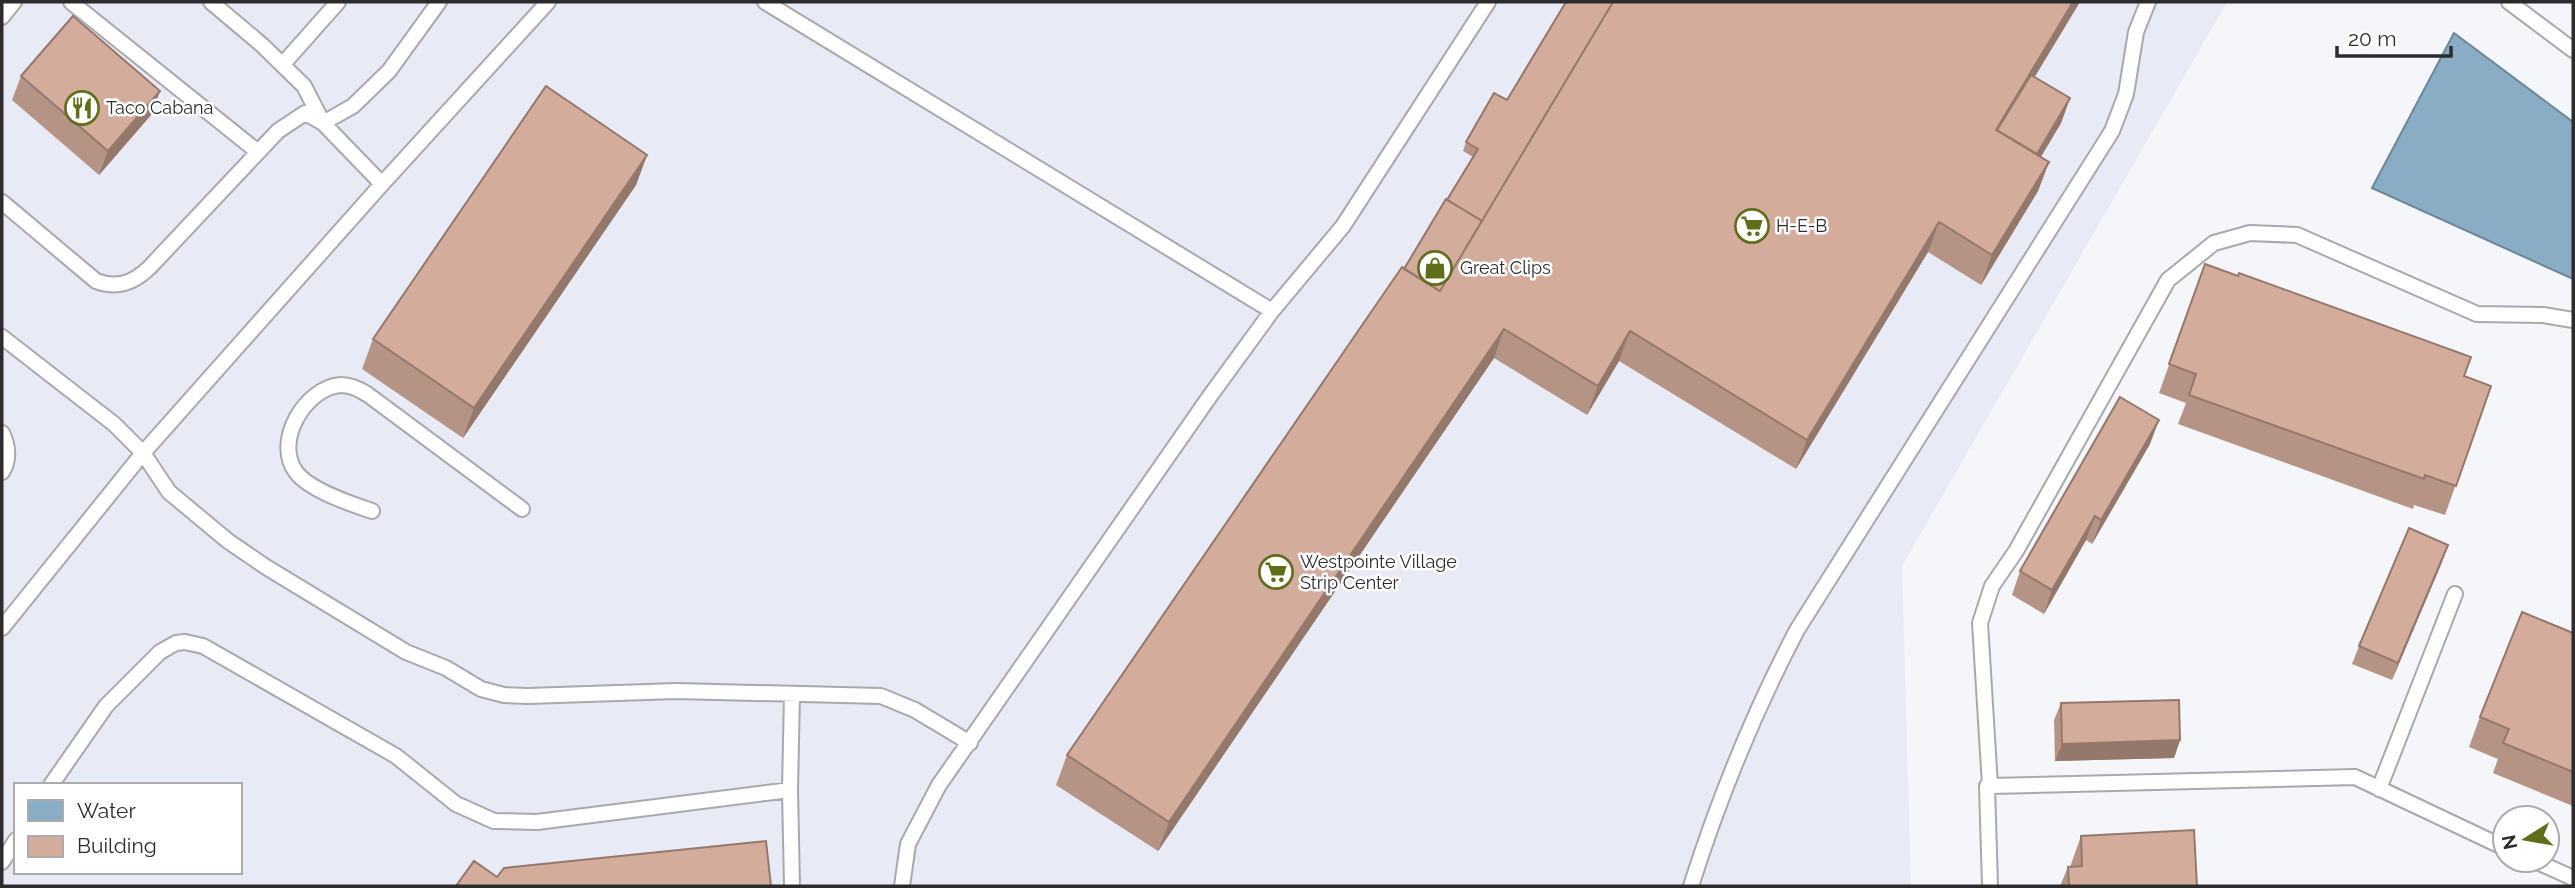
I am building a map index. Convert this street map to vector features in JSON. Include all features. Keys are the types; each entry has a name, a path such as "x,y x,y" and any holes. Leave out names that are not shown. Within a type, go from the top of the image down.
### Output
{"lane":[{"path":"2,17 14,2"},
{"path":"71,2 258,152"},
{"path":"211,2 283,64 304,86 323,123 382,184"},
{"path":"283,64 338,2"},
{"path":"323,123 353,106 389,71 439,2"},
{"path":"2,628 143,453 548,2"},
{"path":"765,2 1272,311"},
{"path":"902,886 908,844 939,785 1150,479 1272,311 1343,226 1488,2"},
{"path":"1691,886 1744,743 1774,674 1797,630 2112,131 2126,94 2136,32 2148,2"},
{"path":"2509,2 2573,50"},
{"path":"2,202 96,281 108,285 121,284 141,275 149,268 278,131 305,113 323,123"},
{"path":"1990,786 1980,623 1992,586 2016,551 2168,280 2214,243 2250,233 2297,235 2477,314 2543,315 2573,320"},
{"path":"2,337 114,424 143,453 169,492 188,510 266,567 406,652 446,667 491,692 528,696 677,691 881,696 915,710 970,743"},
{"path":"372,511 345,502 310,483 295,471 291,463 288,448 293,426 311,400 325,389 344,385 367,394 522,509"},
{"path":"2,433 7,443 6,466 2,472"},
{"path":"2379,789 2455,594"},
{"path":"52,783 106,706 160,652 176,643 185,642 203,646 396,756 456,804 494,821 537,822 790,790"},
{"path":"792,694 792,886"},
{"path":"1990,886 1987,786 2355,778 2491,841"},
{"path":"2,862 14,843"}],"shaded area":[{"path":"2,2 2227,2 1902,566 1911,886 2,886"}],"water":[{"path":"2454,33 2573,122 2573,279 2372,188"}],"building":[{"path":"1566,2 1613,2 1482,221 1447,200 1478,149 1466,142 1494,93 1507,100"},
{"name":"H-E-B","path":"1613,2 2073,2 1996,130 2049,162 1992,255 1939,222 1807,440 1630,331 1598,386 1504,329 1169,822 1067,755 1402,267 1440,291"},
{"name":"Taco Cabana","path":"73,16 160,91 108,151 21,76"},
{"path":"2031,75 2070,98 2037,154 1997,130"},
{"path":"546,86 647,155 474,408 373,339"},
{"path":"1446,199 1482,221 1440,291 1404,269"},
{"path":"2205,264 2238,276 2239,273 2471,357 2464,376 2491,386 2456,486 2425,475 2424,479 2189,395 2196,374 2169,364"},
{"path":"2120,397 2159,420 2101,520 2095,516 2052,590 2020,571"},
{"path":"2409,528 2448,545 2398,663 2359,646"},
{"path":"2522,612 2573,633 2573,772 2503,743 2509,729 2480,717"},
{"path":"2179,700 2180,740 2062,744 2061,703"},
{"path":"2194,830 2197,886 2069,886 2068,867 2082,866 2081,836"},
{"path":"766,841 771,886 456,886 474,861 497,877 504,868"}],"place":[{"name":"Taco Cabana","path":"82,108"},
{"name":"H-E-B","path":"1752,226"},
{"name":"Great Clips","path":"1435,268"},
{"name":"Westpointe Village Strip Center","path":"1276,572"}]}
